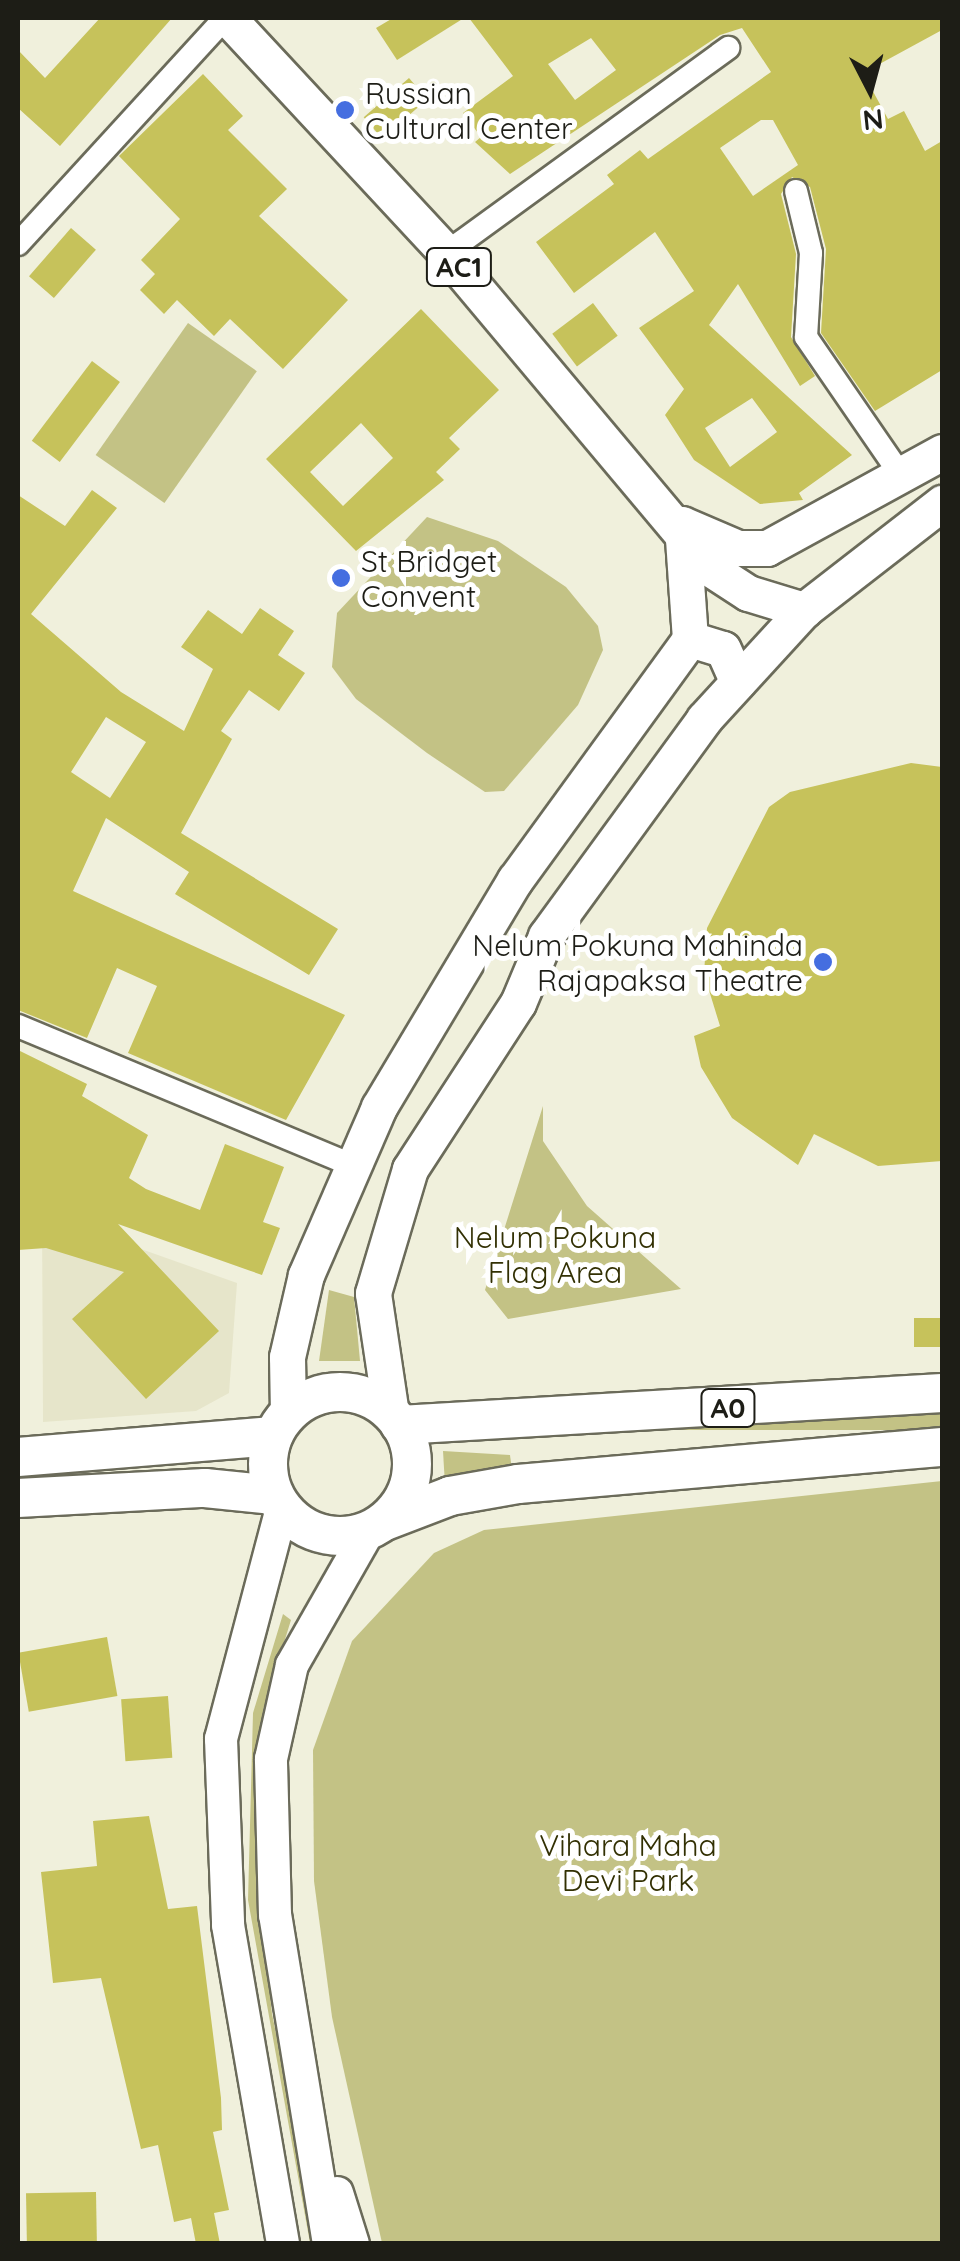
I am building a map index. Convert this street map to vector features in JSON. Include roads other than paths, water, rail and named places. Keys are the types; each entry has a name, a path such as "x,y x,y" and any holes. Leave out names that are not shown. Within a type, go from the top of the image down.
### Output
{"highway":[{"name":"A0","path":"18,1457 280,1425 328,1393 373,1400 396,1419 942,1393"},
{"path":"377,1525 412,1465 396,1419"},
{"path":"278,1501 280,1425"},
{"name":"A0","path":"18,1498 205,1488 278,1501 322,1534 377,1525 450,1496 518,1484 942,1447"}],"main road":[{"name":"AC1","path":"226,18 446,253 682,524"},
{"path":"682,524 738,548 767,548 942,452"},
{"path":"396,1419 373,1293 410,1169 518,1003 546,936 738,682 804,610 942,503"},
{"path":"682,524 730,584 804,610"},
{"path":"280,1425 295,1316 350,1164 515,880 690,639 682,524"},
{"path":"690,639 724,649 738,682"},
{"path":"278,1501 221,1739 228,1925 283,2244"},
{"path":"330,2244 318,2153 275,1915 271,1760 292,1665 377,1525"},
{"path":"318,2153 353,2244"}],"street":[{"path":"18,244 226,18"},
{"path":"446,253 728,48"},
{"path":"796,190 812,253 806,337 901,476"},
{"path":"18,1026 350,1164"}],"place":[{"name":"Russian Cultural Center","path":"345,110"},
{"name":"St Bridget Convent","path":"341,578"},
{"name":"Nelum Pokuna Mahinda Rajapaksa Theatre","path":"823,962"}],"park label":[{"name":"Nelum Pokuna Flag Area","path":"555,1254"},
{"name":"Vihara Maha Devi Park","path":"628,1862"}]}
